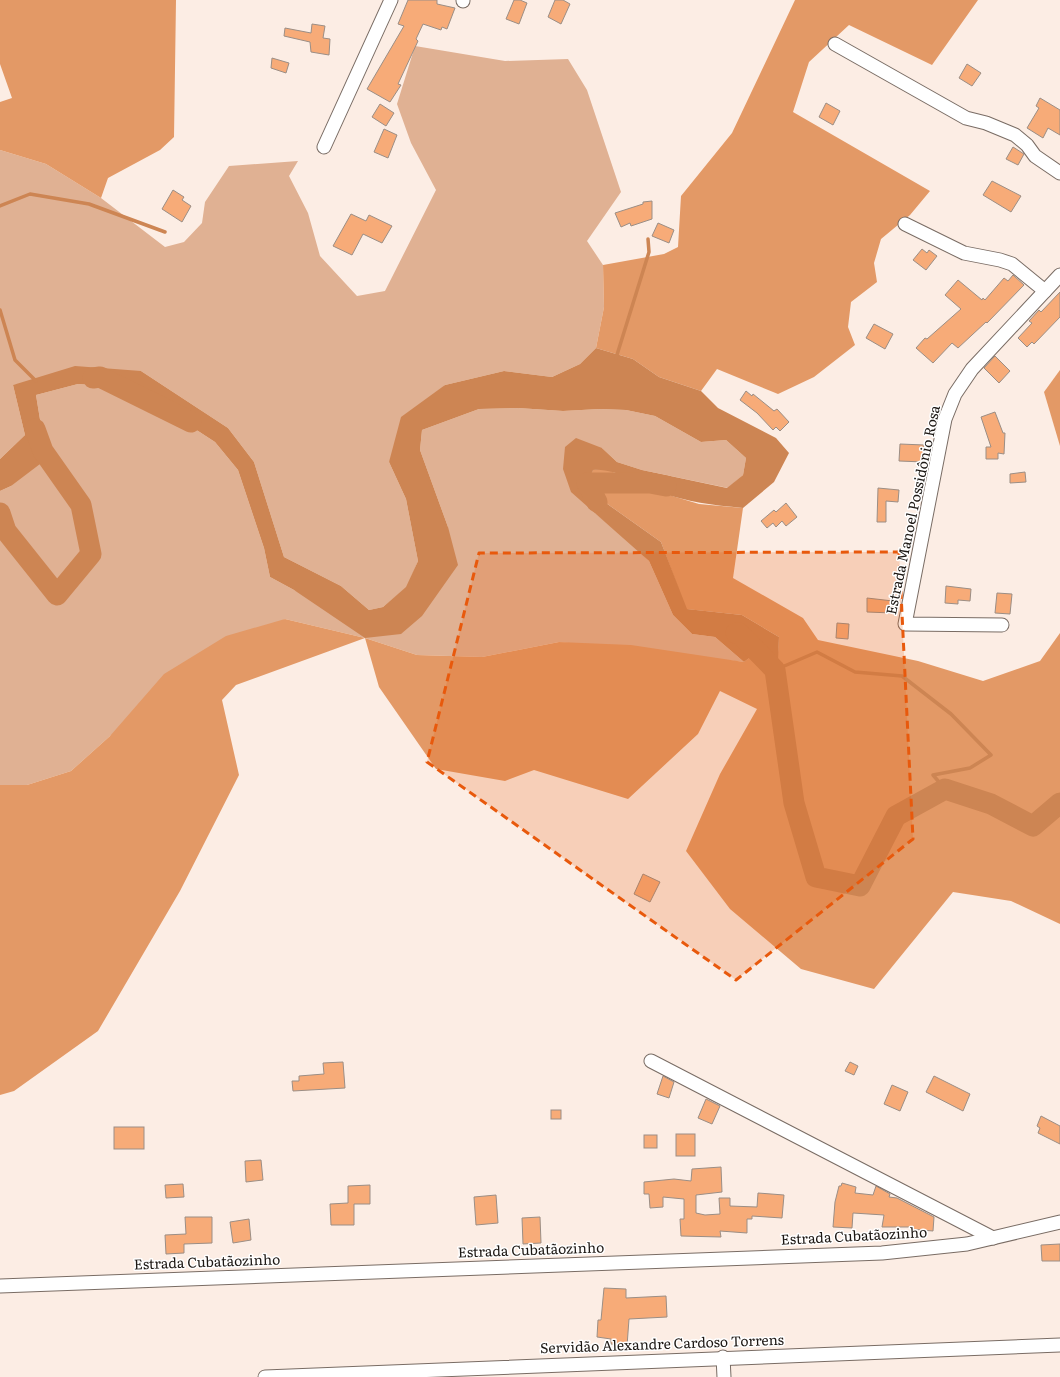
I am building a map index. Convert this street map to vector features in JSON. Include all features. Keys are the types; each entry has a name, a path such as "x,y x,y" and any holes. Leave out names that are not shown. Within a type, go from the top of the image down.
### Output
{"street":[{"path":"324,147 390,0"},
{"path":"834,44 966,118 986,123 1015,135 1027,145 1035,156 1060,173"},
{"path":"905,224 964,253 1000,260 1012,264 1045,291"},
{"name":"Estrada Manoel Possidônio Rosa","path":"1002,625 905,624 945,419 955,394 972,369 1060,275"},
{"path":"652,1061 993,1238"},
{"name":"Estrada Cubatãozinho","path":"0,1286 882,1253 952,1246 1060,1222"},
{"name":"Servidão Alexandre Cardoso Torrens","path":"264,1377 510,1372 723,1357 1060,1345"},
{"path":"723,1357 724,1377"}],"highlighted area":[{"path":"899,552 913,839 736,980 427,762 479,553"}],"shaded area":[{"path":"0,0 176,0 174,137 160,150 108,178 101,198 46,164 0,150 0,102 12,98 0,64"},
{"path":"795,0 978,0 932,65 849,25 809,62 793,112 930,191 910,215 881,239 874,263 877,282 851,302 848,327 855,345 814,377 778,394 717,369 701,391 659,377 633,359 596,348 604,307 603,265 664,254 678,247 681,196 732,133"},
{"path":"415,46 505,61 568,59 587,90 621,192 587,241 603,265 604,307 596,348 580,364 552,377 504,371 445,385 389,462 406,499 418,561 407,587 383,607 369,610 341,586 284,557 254,462 228,428 141,371 13,385 25,435 0,459 0,150 46,164 101,198 165,247 184,242 202,223 205,202 229,166 298,161 289,176 308,213 320,256 357,296 385,291 436,190 411,143 397,104"},
{"path":"596,348 633,359 659,377 701,391 718,408 776,438 789,453 774,482 743,508 690,501 651,489 610,471 593,470 590,477 606,503 661,542 687,609 742,615 779,637 777,685 762,648 744,662 715,637 692,634 673,615 649,561 571,492 563,469 565,447 576,438 602,448 617,462 642,470 727,488 743,475 746,458 726,440 701,442 655,416 626,410 600,409 563,411 518,408 479,409 422,430 420,450 448,527 458,565 422,616 401,634 365,638 294,590 270,577 264,548 238,470 215,442 132,388 78,384 36,395 43,438 51,448 40,464 11,486 0,491 0,459 25,435 13,385 75,366 141,371 228,428 254,462 284,557 341,586 369,610 383,607 406,587 418,561 406,499 389,462 401,417 445,385 504,371 552,377 580,364"},
{"path":"1060,370 1060,446 1044,392"},
{"path":"78,384 132,388 215,442 238,470 264,548 270,577 294,590 401,633 448,527 420,450 422,430 479,409 518,408 563,411 600,409 626,410 655,416 701,442 726,440 746,458 743,475 728,488 642,470 617,462 602,448 595,513 625,538 649,561 673,615 692,634 715,637 744,662 559,642 482,657 417,655 365,638 285,619 110,736 71,771 27,785 0,785 0,491 11,486 43,438 36,395"},
{"path":"606,469 659,492 699,504 743,508 733,578 803,618 818,640 918,661 983,681 1040,661 1060,633 1060,924 1011,901 953,892 874,989 801,969 730,909 686,851 720,774 757,709 720,691 698,734 628,799 534,770 505,781 436,769 379,687 365,638 417,655 482,657 559,642 631,645 744,662 762,647 776,683 779,637 742,615 686,609 661,542 606,503 590,477 593,470"},
{"path":"285,619 365,638 236,685 222,700 239,775 180,891 98,1031 14,1091 0,1095 0,785 27,785 71,771 110,736 164,674 226,636"}],"building":[{"path":"408,0 437,0 437,4 455,8 447,29 442,27 441,30 423,24 416,39 418,41 398,84 401,85 390,102 367,89 404,26 398,24"},
{"path":"514,0 520,0 527,3 519,24 506,19"},
{"path":"555,0 563,0 570,4 561,24 548,17"},
{"path":"312,24 325,26 323,38 330,39 329,55 311,52 310,42 284,36 285,28 311,33"},
{"path":"272,58 289,63 286,73 271,68"},
{"path":"967,64 981,73 972,86 959,78"},
{"path":"1040,98 1060,110 1060,135 1048,128 1043,138 1027,128 1039,108 1036,106"},
{"path":"826,103 840,111 833,125 819,117"},
{"path":"380,104 394,113 386,126 372,117"},
{"path":"384,129 397,135 388,158 374,152"},
{"path":"1013,147 1024,154 1018,165 1006,159"},
{"path":"992,181 1021,196 1011,212 983,195"},
{"path":"173,190 184,197 182,200 191,206 182,222 162,209"},
{"path":"652,201 652,219 631,226 630,223 621,227 615,213 643,204 643,202"},
{"path":"351,214 366,221 369,215 392,226 382,243 363,234 352,255 333,246"},
{"path":"658,223 674,230 669,243 652,236"},
{"path":"922,249 927,253 929,250 937,256 926,270 913,260"},
{"path":"1013,275 1024,285 987,323 986,322 958,348 952,343 933,363 916,348 925,338 927,339 961,309 945,295 958,280 982,300 983,298 985,300 1004,278 1008,281"},
{"path":"1060,292 1060,317 1034,344 1032,342 1027,347 1018,338 1032,323 1029,321 1039,310 1041,312"},
{"path":"874,324 893,334 885,349 866,338"},
{"path":"995,356 1010,371 999,383 984,368"},
{"path":"746,391 752,396 753,394 774,411 777,409 789,422 780,431 776,427 773,430 757,413 740,400"},
{"path":"995,412 1003,433 1005,433 1004,454 998,453 998,459 986,459 986,447 991,447 981,417"},
{"path":"900,444 924,445 924,462 899,461"},
{"path":"1025,472 1026,482 1010,483 1010,474"},
{"path":"878,488 899,490 898,502 886,501 886,522 877,522"},
{"path":"786,503 797,517 786,526 782,521 776,527 773,523 767,528 761,521 774,510 776,512"},
{"path":"946,586 971,589 970,601 958,600 958,604 945,603"},
{"path":"997,593 1012,594 1010,614 995,613"},
{"path":"867,598 893,601 893,613 867,612"},
{"path":"837,623 849,624 848,639 836,638"},
{"path":"643,874 660,882 650,902 634,894"},
{"path":"343,1062 345,1088 293,1091 292,1081 299,1081 299,1076 324,1074 323,1063"},
{"path":"850,1062 858,1066 854,1075 845,1071"},
{"path":"663,1076 674,1082 669,1098 657,1094"},
{"path":"934,1076 970,1094 963,1111 926,1092"},
{"path":"892,1085 908,1092 900,1111 884,1104"},
{"path":"706,1099 720,1106 712,1124 698,1118"},
{"path":"551,1110 561,1110 561,1119 551,1119"},
{"path":"1041,1116 1060,1126 1060,1144 1038,1133 1040,1128 1037,1126"},
{"path":"114,1127 144,1127 144,1149 114,1149"},
{"path":"676,1134 695,1134 695,1156 676,1156"},
{"path":"644,1135 657,1135 657,1148 644,1148"},
{"path":"261,1160 263,1180 246,1182 245,1161"},
{"path":"721,1167 722,1192 696,1195 696,1213 705,1215 720,1214 719,1198 730,1198 730,1206 757,1207 758,1193 784,1195 782,1218 752,1216 752,1219 747,1219 747,1233 720,1231 721,1237 681,1236 680,1219 684,1219 684,1199 663,1197 663,1207 650,1208 649,1194 644,1194 644,1182 674,1179 691,1181 692,1169"},
{"path":"842,1183 856,1187 855,1193 873,1195 876,1186 890,1194 889,1197 897,1198 934,1217 933,1231 910,1229 910,1227 882,1227 884,1215 853,1213 852,1228 833,1227 835,1202 839,1186 841,1186"},
{"path":"183,1184 184,1197 166,1198 165,1185"},
{"path":"370,1185 370,1204 354,1204 354,1225 331,1225 330,1204 348,1203 348,1186"},
{"path":"496,1195 498,1223 476,1225 474,1197"},
{"path":"185,1217 212,1217 212,1243 184,1244 184,1253 166,1254 165,1235 186,1234"},
{"path":"540,1217 541,1243 523,1244 522,1218"},
{"path":"249,1219 251,1240 233,1243 230,1222"},
{"path":"1060,1244 1060,1261 1042,1261 1041,1245"},
{"path":"604,1288 626,1289 626,1298 666,1296 667,1317 629,1319 627,1346 611,1344 611,1339 597,1337 598,1320 601,1320"}],"waterway":[{"path":"0,206 30,194 89,204 165,232"},
{"path":"616,358 649,252 648,239"},
{"path":"0,310 15,360 36,381"},
{"path":"93,378 100,377 191,422"},
{"path":"0,513 6,531 57,595 91,554 81,505 43,451 35,429"},
{"path":"597,502 587,483 650,483 666,486"},
{"path":"736,633 739,633 775,670 794,803 816,877 860,886 896,816 945,789 991,804 1033,826 1060,803"},
{"path":"775,670 817,652 855,672 902,676 951,714 991,755 970,768 933,775 945,789"}]}
